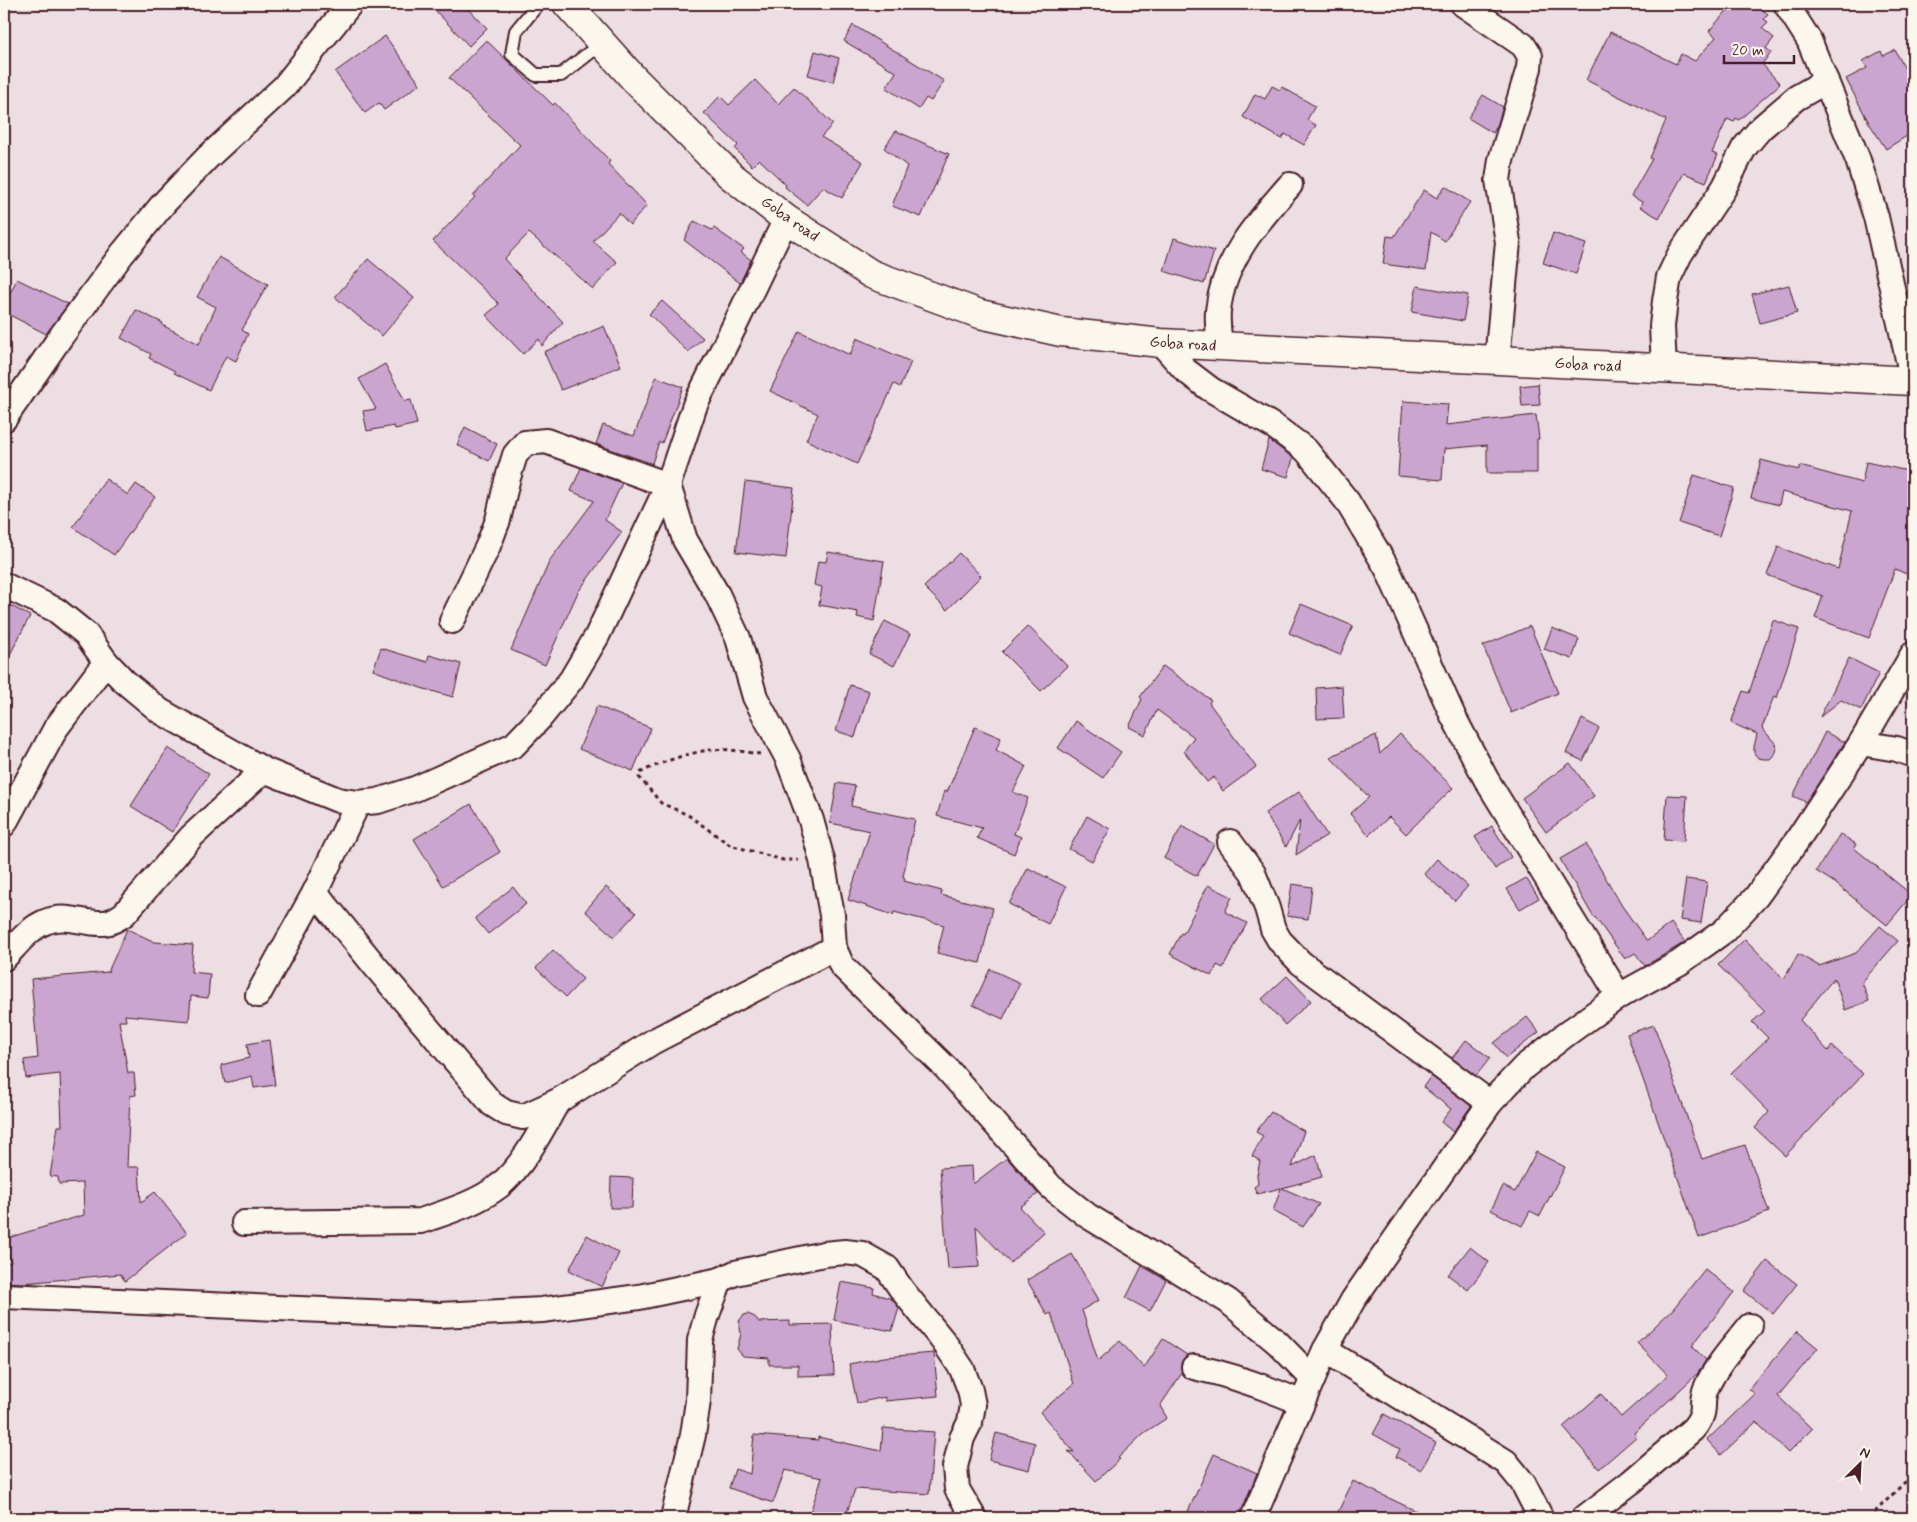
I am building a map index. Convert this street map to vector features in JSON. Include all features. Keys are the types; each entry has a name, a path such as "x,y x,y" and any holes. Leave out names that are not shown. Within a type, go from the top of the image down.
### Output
{"street":[{"path":"4,419 62,335 122,254 152,218 206,158 284,87 350,4"},
{"name":"Goba road","path":"567,4 635,80 730,175 786,219 871,274 980,314 1061,332 1161,343 1913,381"},
{"path":"1463,4 1523,45 1530,56 1529,68 1501,160 1499,174 1501,207 1508,242 1497,361"},
{"path":"1786,4 1809,40 1858,160 1876,217 1913,381"},
{"path":"1664,369 1662,326 1665,301 1670,277 1680,254 1724,188 1744,148 1761,128 1796,98 1826,81"},
{"path":"1220,346 1218,312 1223,287 1234,258 1261,217 1290,185"},
{"path":"4,586 56,610 86,634 106,662 124,681 160,711 264,770 338,800 358,803 378,801 415,790 514,745 540,718 571,680 597,636 668,485 695,405 734,330 786,219"},
{"path":"1161,343 1191,375 1210,389 1275,426 1306,450 1347,501 1387,568 1453,716 1486,780 1619,996"},
{"path":"452,621 488,546 498,520 515,455 525,443 546,441 668,485"},
{"path":"668,485 685,540 717,594 738,638 755,697 788,759 811,820 822,860 832,915 834,948 842,966 946,1068 1051,1187 1088,1216 1228,1301 1278,1343 1313,1379"},
{"path":"1253,1518 1325,1350 1353,1300 1490,1103 1524,1067 1619,996 1679,963 1724,931 1756,897 1796,842 1860,743 1913,654"},
{"path":"4,824 56,728 106,662"},
{"path":"1860,743 1897,749 1913,755"},
{"path":"4,958 27,934 44,922 65,918 102,924 113,921 124,914 192,836 264,770"},
{"path":"258,995 315,892 358,803"},
{"path":"1230,842 1253,873 1273,929 1280,941 1300,963 1490,1103"},
{"path":"315,892 492,1104 506,1113 523,1117 558,1101 654,1041 834,948"},
{"path":"244,1223 421,1220 448,1212 473,1201 498,1186 522,1162 558,1101"},
{"path":"4,1296 438,1315 542,1310 639,1297 720,1280 763,1267 845,1252 862,1254 888,1268 902,1290 944,1342 962,1369 973,1404 970,1422 962,1438 955,1467 957,1489 974,1518"},
{"path":"673,1518 693,1435 697,1409 700,1340 707,1314 720,1280"},
{"path":"1584,1518 1632,1482 1693,1429 1702,1418 1704,1393 1714,1372 1750,1326"},
{"path":"1325,1350 1506,1462 1523,1483 1541,1518"},
{"path":"1194,1367 1226,1375 1282,1394 1302,1403"}],"lane":[{"path":"538,4 516,31 512,54 536,75 561,74 602,43"}],"path":[{"path":"788,759 736,751 710,750 670,760 648,768 640,773 638,777 661,803 688,815 730,845 783,860 822,860"},
{"path":"1870,1518 1913,1477"}],"building":[{"path":"429,4 464,4 487,28 469,46"},
{"path":"1733,4 1755,4 1768,14 1764,19 1768,22 1762,28 1774,38 1766,48 1771,52 1762,64 1780,84 1739,120 1736,118 1734,122 1727,119 1712,153 1718,155 1706,182 1684,173 1659,218 1640,207 1642,202 1631,196 1652,159 1650,158 1666,120 1586,80 1610,32 1676,64 1681,54 1695,61 1716,37 1709,31"},
{"path":"853,25 944,81 931,101 926,98 919,109 886,88 896,72 844,41"},
{"path":"385,36 420,84 384,110 379,103 365,113 335,72"},
{"path":"486,40 553,105 555,103 610,161 608,164 647,205 630,225 619,213 593,241 617,262 593,289 529,233 504,259 563,322 542,346 539,339 523,354 486,315 499,304 433,241 475,197 473,196 520,145 449,78"},
{"path":"1895,50 1913,84 1913,132 1886,149 1869,123 1846,79 1867,68 1863,61 1881,51 1883,56"},
{"path":"815,51 839,58 833,82 808,75"},
{"path":"755,80 778,104 794,87 833,124 821,137 863,162 842,198 823,187 807,205 785,187 786,185 759,159 752,166 735,149 738,145 704,113 720,96 729,105"},
{"path":"1272,86 1280,90 1282,87 1315,106 1307,120 1316,125 1304,145 1285,134 1282,139 1243,117 1255,94 1265,99"},
{"path":"1483,95 1503,107 1493,133 1468,118"},
{"path":"896,131 949,154 921,217 892,206 907,166 884,148"},
{"path":"1445,186 1470,202 1445,241 1431,232 1426,270 1383,264 1387,236 1394,237 1424,190 1437,198"},
{"path":"694,221 712,230 714,228 744,249 741,252 751,260 740,283 684,240"},
{"path":"1553,233 1586,244 1576,274 1543,263"},
{"path":"1174,238 1214,251 1204,284 1164,271"},
{"path":"219,257 268,284 242,330 248,334 236,361 226,356 209,390 174,373 175,371 149,358 151,354 121,338 136,310 199,344 216,307 197,297"},
{"path":"368,259 414,298 382,336 335,297"},
{"path":"17,279 68,304 46,334 4,312 4,305"},
{"path":"1789,285 1797,313 1760,323 1752,294"},
{"path":"1417,286 1468,295 1463,321 1412,312"},
{"path":"662,301 703,338 688,352 649,314"},
{"path":"604,326 621,366 561,390 544,352"},
{"path":"799,331 850,355 857,338 911,362 900,387 894,384 857,464 806,440 818,414 770,391"},
{"path":"385,364 405,401 411,400 417,424 395,429 394,426 367,431 363,411 376,409 359,379"},
{"path":"656,377 683,387 662,443 659,442 653,464 596,444 603,425 634,436"},
{"path":"1538,384 1540,405 1522,406 1520,386"},
{"path":"1403,401 1448,404 1446,425 1536,415 1539,439 1537,439 1537,473 1487,473 1487,445 1444,449 1442,480 1398,476"},
{"path":"465,427 497,444 489,461 457,445"},
{"path":"1269,440 1293,458 1288,477 1261,469"},
{"path":"1761,460 1799,470 1800,466 1862,483 1866,462 1913,472 1913,577 1895,569 1869,638 1815,618 1823,596 1767,575 1778,547 1838,569 1852,511 1782,492 1779,505 1751,498"},
{"path":"581,468 622,483 605,520 622,532 578,592 545,665 511,650 550,560 594,501 571,491"},
{"path":"1694,475 1734,488 1719,536 1679,523"},
{"path":"106,479 128,495 136,484 155,497 114,555 73,527"},
{"path":"745,482 794,488 786,558 736,552"},
{"path":"828,552 884,561 874,621 857,617 858,612 819,605 822,587 814,585 818,561 826,562"},
{"path":"959,553 981,576 947,610 924,587"},
{"path":"4,602 30,616 4,666"},
{"path":"1301,604 1353,626 1340,655 1289,633"},
{"path":"1773,620 1799,629 1777,698 1774,696 1762,728 1775,743 1776,749 1770,759 1764,759 1758,758 1754,753 1757,734 1731,723 1743,691 1749,693"},
{"path":"885,621 910,634 894,666 869,654"},
{"path":"1028,626 1067,666 1041,691 1002,652"},
{"path":"1530,626 1558,693 1511,713 1483,646"},
{"path":"1552,628 1579,639 1572,659 1544,649"},
{"path":"381,648 427,662 429,655 461,664 453,697 421,688 373,670"},
{"path":"1849,658 1879,673 1861,710 1841,700 1820,717"},
{"path":"1163,666 1211,700 1209,703 1256,767 1223,791 1214,777 1207,782 1184,751 1194,737 1157,710 1145,735 1129,727 1142,699 1140,697"},
{"path":"850,685 869,691 855,737 836,731"},
{"path":"1342,686 1344,718 1317,719 1316,688"},
{"path":"597,706 651,728 633,771 579,749"},
{"path":"1582,719 1599,728 1583,761 1566,753"},
{"path":"1076,721 1121,752 1103,778 1058,748"},
{"path":"975,727 1001,738 996,750 1026,766 1013,792 1028,798 1014,834 1021,837 1014,854 977,838 982,828 937,816 944,791 947,792"},
{"path":"1825,732 1845,742 1806,802 1793,796"},
{"path":"1400,734 1453,788 1406,834 1389,817 1369,835 1350,814 1369,797 1330,757 1376,735 1380,754"},
{"path":"168,748 209,774 172,832 131,806"},
{"path":"1570,763 1594,796 1546,832 1522,798"},
{"path":"837,783 855,786 851,806 915,819 903,877 905,878 904,881 942,891 941,895 993,908 980,963 937,953 944,925 894,912 893,915 848,900 870,831 830,823"},
{"path":"1299,792 1327,835 1296,855 1300,820 1286,847 1265,813"},
{"path":"1667,795 1687,796 1684,841 1664,840"},
{"path":"471,804 500,852 443,886 414,839"},
{"path":"1087,816 1110,829 1092,861 1069,849"},
{"path":"1182,826 1214,844 1197,876 1164,858"},
{"path":"1492,826 1511,857 1495,869 1475,837"},
{"path":"1840,834 1856,844 1854,848 1912,895 1887,925 1835,883 1816,871"},
{"path":"1586,844 1622,906 1647,941 1671,923 1685,942 1645,966 1635,953 1625,959 1594,918 1560,859"},
{"path":"1437,859 1468,886 1455,901 1424,874"},
{"path":"1028,868 1066,887 1048,924 1009,904"},
{"path":"1526,878 1539,898 1520,909 1507,889"},
{"path":"1686,879 1707,882 1701,923 1680,920"},
{"path":"1292,884 1312,887 1308,919 1287,916"},
{"path":"1208,885 1232,897 1225,912 1247,923 1223,968 1217,965 1212,976 1170,954 1181,933 1183,934"},
{"path":"513,887 526,904 488,934 475,918"},
{"path":"606,887 636,913 614,937 585,911"},
{"path":"1880,926 1898,941 1862,982 1869,1001 1845,1010 1834,978 1800,1020 1828,1051 1832,1046 1863,1074 1785,1156 1755,1128 1769,1112 1731,1073 1768,1038 1752,1022 1765,1011 1718,965 1745,939 1784,979 1798,954 1819,966 1856,953"},
{"path":"127,929 155,942 193,945 191,972 210,974 208,998 191,996 189,1021 125,1015 126,1021 119,1021 128,1073 134,1073 136,1095 130,1096 127,1167 139,1167 141,1202 155,1192 187,1233 125,1281 120,1274 24,1283 4,1282 4,1263 11,1262 4,1239 84,1215 83,1183 59,1184 58,1177 50,1176 58,1126 62,1126 60,1074 26,1078 24,1060 38,1058 31,979 108,972"},
{"path":"553,950 583,979 566,997 536,968"},
{"path":"990,969 1020,983 1003,1019 973,1005"},
{"path":"1287,976 1311,1001 1285,1025 1262,999"},
{"path":"1527,1017 1539,1032 1506,1058 1494,1043"},
{"path":"1654,1025 1702,1159 1745,1145 1769,1212 1699,1238 1627,1034"},
{"path":"269,1040 275,1085 254,1088 252,1076 225,1083 221,1065 249,1058 247,1044"},
{"path":"1466,1040 1490,1058 1476,1076 1452,1058"},
{"path":"1431,1076 1471,1106 1453,1132 1441,1122 1451,1109 1423,1087"},
{"path":"1271,1112 1304,1131 1292,1167 1316,1155 1322,1177 1282,1188 1319,1204 1303,1227 1273,1211 1281,1188 1257,1194 1254,1187 1258,1184 1257,1175 1260,1161 1252,1156 1263,1136 1256,1132"},
{"path":"1536,1152 1565,1167 1540,1216 1530,1211 1522,1226 1491,1210 1503,1186 1515,1192"},
{"path":"1007,1158 1038,1194 1020,1207 1044,1232 1010,1263 976,1226 979,1267 948,1269 940,1168 972,1166 973,1184"},
{"path":"611,1177 633,1178 632,1208 610,1208"},
{"path":"587,1235 619,1253 602,1287 569,1270"},
{"path":"1470,1247 1489,1262 1468,1290 1448,1275"},
{"path":"1072,1254 1099,1300 1082,1310 1098,1361 1120,1341 1144,1368 1163,1339 1187,1355 1181,1363 1182,1373 1160,1406 1167,1418 1144,1433 1096,1481 1068,1451 1074,1452 1040,1412 1074,1384 1051,1313 1047,1315 1027,1280"},
{"path":"1767,1261 1797,1284 1773,1314 1744,1291"},
{"path":"1142,1266 1166,1280 1150,1311 1126,1298"},
{"path":"1705,1269 1734,1292 1692,1346 1706,1360 1698,1373 1634,1433 1637,1436 1599,1469 1563,1427 1601,1394 1621,1417 1668,1375 1637,1343 1673,1309"},
{"path":"841,1282 874,1288 873,1293 892,1299 899,1308 892,1331 834,1320"},
{"path":"748,1314 755,1317 759,1322 790,1321 790,1325 832,1324 834,1375 798,1376 798,1365 769,1365 769,1358 743,1356 737,1349 741,1334 739,1321 744,1315"},
{"path":"1797,1331 1818,1348 1778,1396 1812,1429 1788,1453 1756,1422 1721,1455 1707,1440 1755,1394 1749,1389"},
{"path":"934,1353 938,1396 885,1401 885,1397 857,1403 849,1364 884,1357"},
{"path":"1384,1414 1436,1443 1421,1470 1396,1457 1400,1449 1373,1434"},
{"path":"883,1428 934,1432 929,1494 855,1489 845,1518 808,1518 822,1478 785,1470 773,1503 729,1488 735,1469 750,1474 754,1435 818,1440 818,1437 881,1451"},
{"path":"996,1433 1035,1443 1029,1470 989,1460"},
{"path":"1214,1454 1257,1473 1239,1518 1185,1518"},
{"path":"1353,1481 1431,1518 1335,1518"}]}
